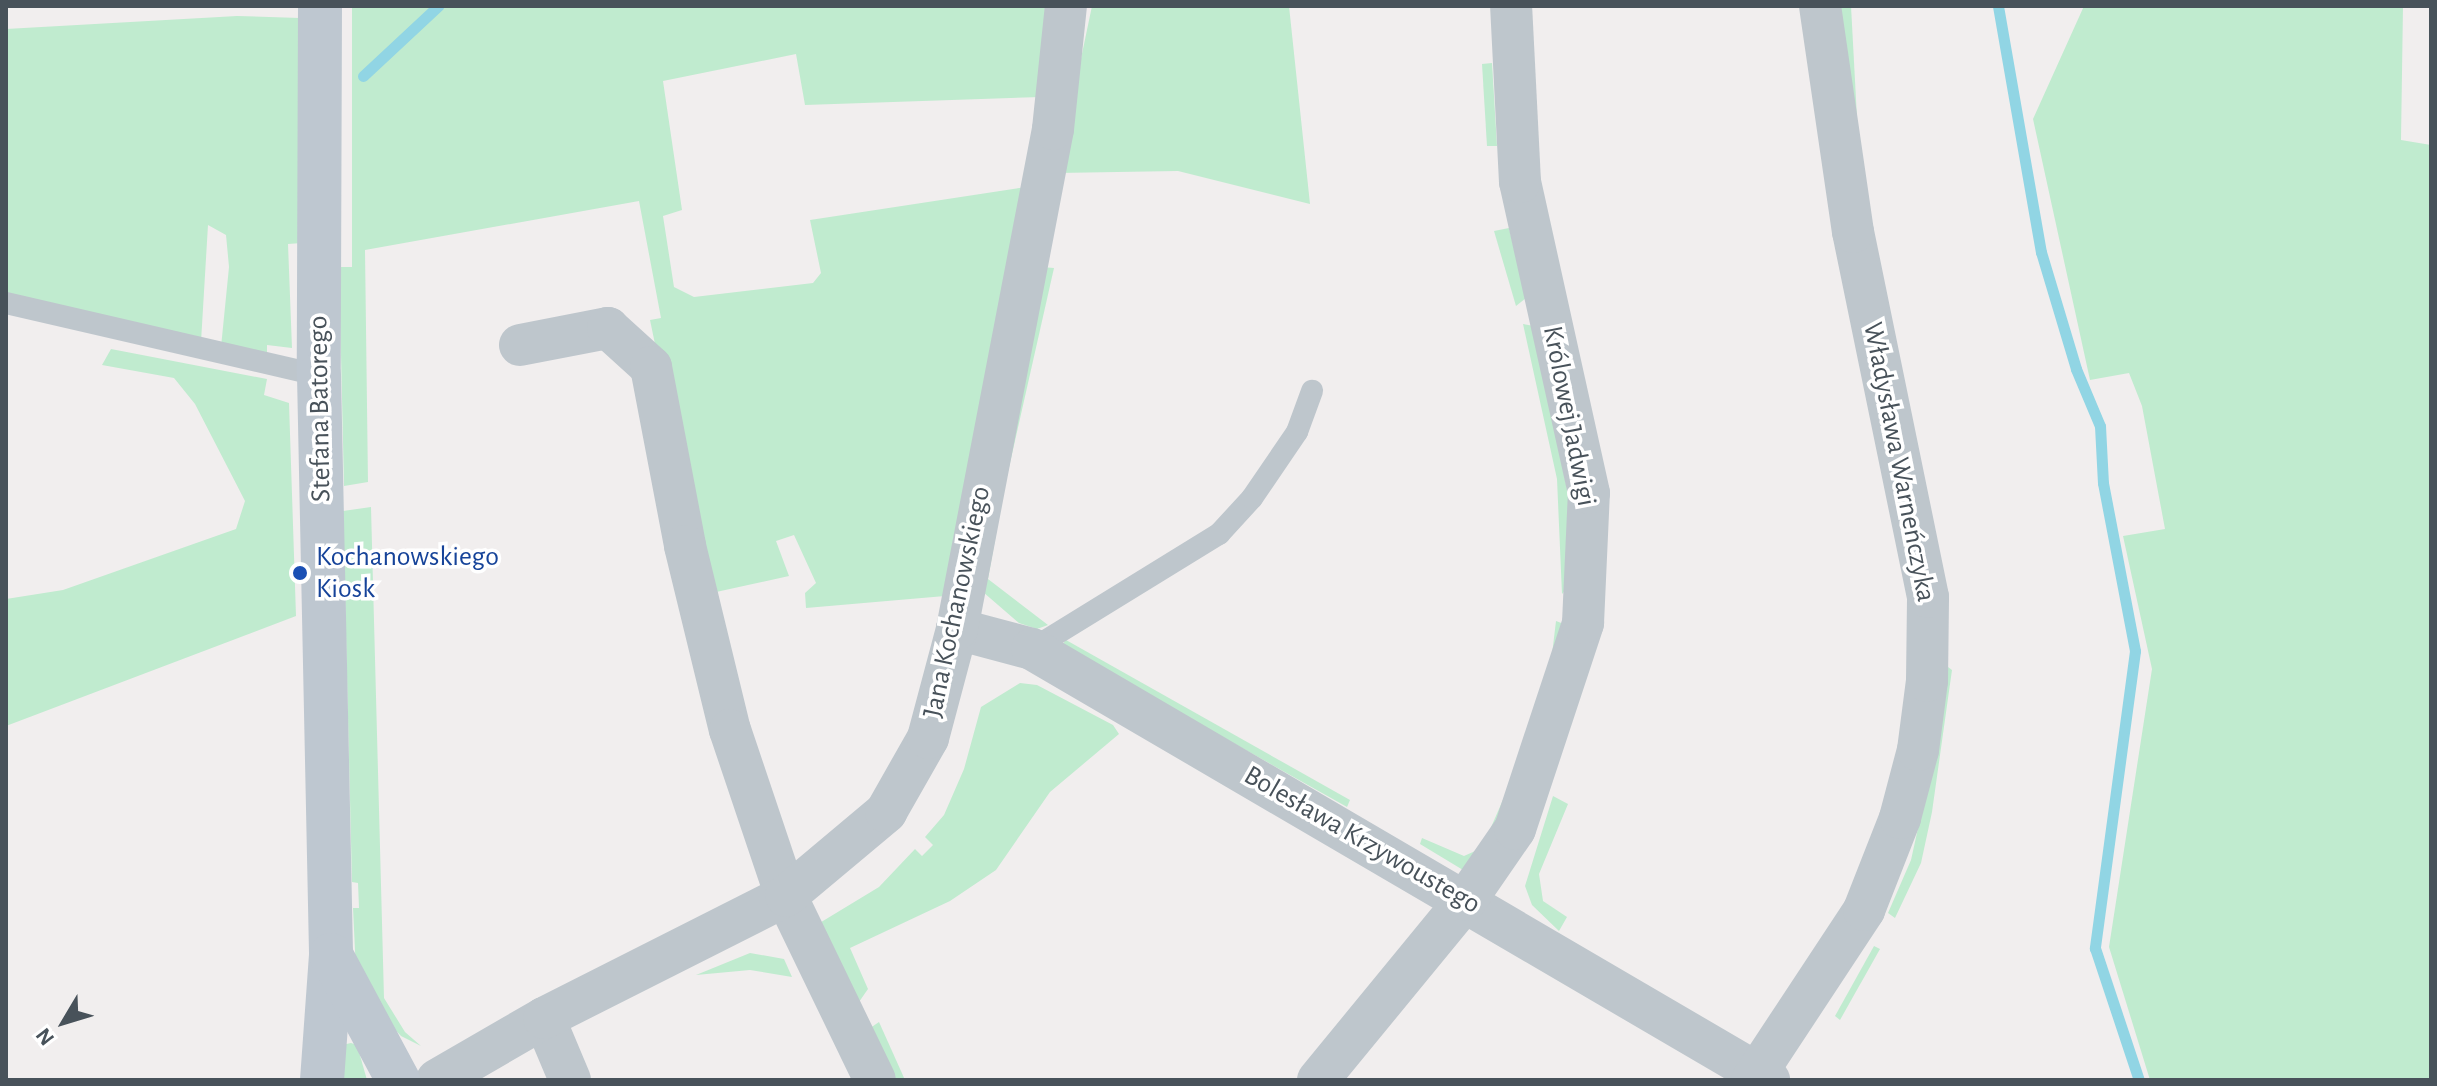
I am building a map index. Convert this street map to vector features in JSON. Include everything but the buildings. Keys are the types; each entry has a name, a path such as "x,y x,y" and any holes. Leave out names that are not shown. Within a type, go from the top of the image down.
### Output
{"street":[{"name":"Stefana Batorego","path":"320,6 319,375 331,955 322,1080"},
{"name":"Jana Kochanowskiego","path":"437,1080 544,1018 786,896 886,812 928,738 957,629 1053,129 1066,6"},
{"name":"Królowej Jadwigi","path":"1318,1080 1466,900 1515,829 1583,623 1589,493 1520,182 1511,6"},
{"name":"Władysława Warneńczyka","path":"1760,1078 1864,910 1900,818 1918,750 1927,681 1928,597 1853,232 1820,6"},
{"path":"520,345 608,328 651,367 685,546 730,730 786,896 875,1080"},
{"name":"Bolesława Krzywoustego","path":"957,629 1032,649 1466,900 1760,1078"},
{"name":"Stefana Batorego","path":"331,955 398,1080"},
{"path":"544,1018 570,1080"}],"lane":[{"path":"6,303 319,375"},
{"path":"1032,649 1219,534 1252,498 1297,432 1312,391"}],"green space":[{"path":"352,6 1054,6 1041,97 805,105 796,54 663,81 682,210 663,216 674,287 694,297 813,283 821,273 810,220 1026,187 945,596 806,608 805,593 816,583 794,535 776,541 789,576 707,594 650,320 661,318 639,201 365,250 368,482 344,486 339,267 352,267"},
{"path":"1092,6 1289,6 1310,204 1178,171 1057,173"},
{"path":"1840,6 1851,6 1857,118"},
{"path":"2084,6 2403,6 2401,140 2431,145 2431,1080 2150,1080 2109,947 2152,669 2123,536 2165,529 2142,406 2129,373 2090,380 2033,119"},
{"path":"237,16 300,18 302,243 288,244 292,348 267,345 267,358 221,347 229,267 226,235 208,225 201,342 6,295 6,29"},
{"path":"1492,63 1497,146 1487,146 1482,64"},
{"path":"1509,228 1526,298 1516,306 1494,231"},
{"path":"1041,267 1054,268 1005,485"},
{"path":"1523,324 1534,326 1572,514 1569,586 1562,594 1557,479"},
{"path":"111,349 267,379 264,395 289,403 296,616 6,726 6,599 63,590 236,529 245,501 195,404 174,378 102,365"},
{"path":"371,507 384,998 405,1032 421,1046 401,1036 384,1018 356,972 353,908 359,908 358,883 352,882 343,511"},
{"path":"998,523 988,579 1048,625 1037,629 1019,623 983,592"},
{"path":"1556,621 1564,624 1550,669"},
{"path":"1066,640 1350,800 1347,807 1061,646"},
{"path":"1944,664 1952,670 1932,812 1921,863 1895,918 1888,913 1911,860 1935,751"},
{"path":"1547,679 1499,838 1463,870 1420,844 1422,838 1464,856 1482,848 1519,763"},
{"path":"1020,683 1037,685 1113,725 1119,734 1050,792 996,870 950,901 850,948 868,989 852,1012 813,927 879,887 915,849 922,856 933,845 925,837 944,815 964,769 981,707"},
{"path":"1553,796 1568,804 1539,874 1543,901 1567,917 1559,931 1532,905 1525,886"},
{"path":"1874,946 1880,949 1840,1020 1835,1016"},
{"path":"750,953 784,959 792,977 750,970 696,975"},
{"path":"879,1022 905,1080 886,1080 863,1033"},
{"path":"342,1045 357,1045 367,1080 336,1080"}],"waterway":[{"path":"363,76 438,6"},
{"path":"1998,6 2041,252 2076,369 2100,426 2103,483 2135,651 2095,948 2139,1080"}],"place":[{"name":"Kochanowskiego Kiosk","path":"300,573"}]}
